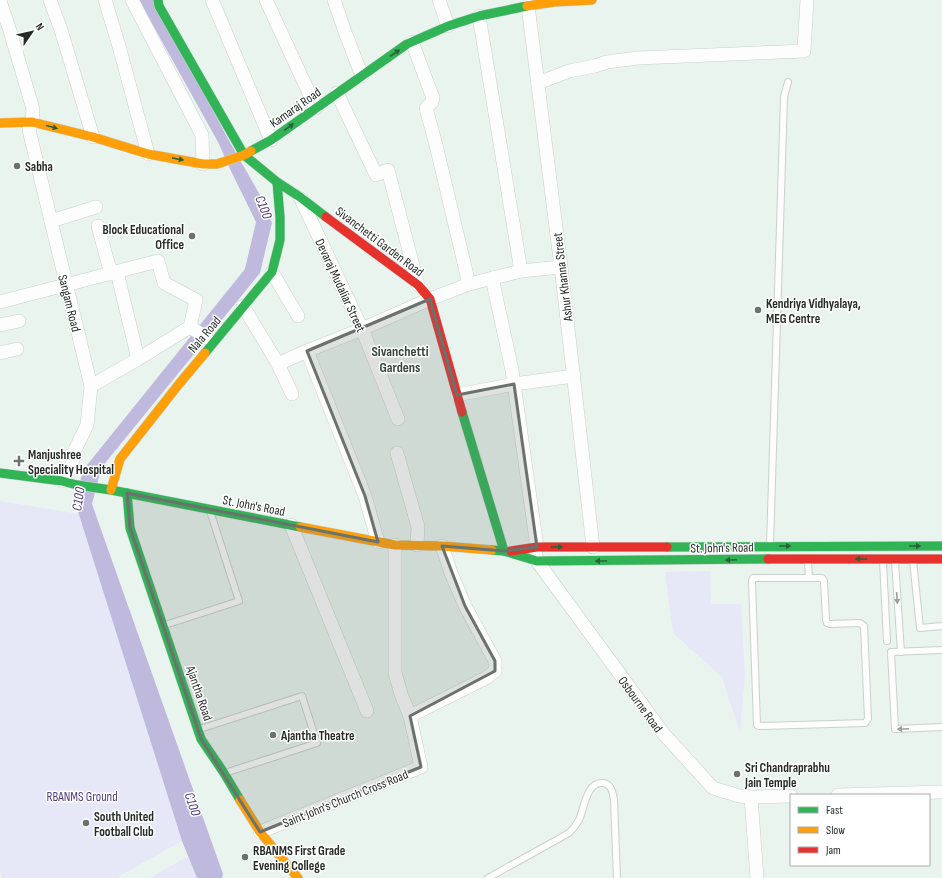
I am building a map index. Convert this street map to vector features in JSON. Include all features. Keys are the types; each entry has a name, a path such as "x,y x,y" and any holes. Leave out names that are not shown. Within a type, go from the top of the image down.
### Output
{"street":[{"path":"50,0 61,30 93,137"},
{"path":"105,0 148,154"},
{"path":"132,0 202,134 203,164"},
{"name":"Sivanchetti Garden Road","path":"158,0 159,6 244,155 278,182 418,285 430,299 504,551"},
{"path":"212,0 271,140"},
{"path":"266,0 316,108"},
{"path":"334,0 362,76"},
{"path":"440,0 448,26"},
{"name":"Kamaraj Road","path":"0,123 32,122 93,137 148,154 203,164 217,164 244,155 271,140 407,44 448,26 479,16 554,1 592,0"},
{"path":"538,83 568,71 607,62 638,58 804,51 807,0"},
{"name":"Sangam Road","path":"0,1 5,32 33,109 32,122 29,130 91,386 87,424 75,450 71,467 62,481"},
{"name":"Ashur Khanna Street","path":"528,6 561,266 593,547"},
{"path":"479,16 521,271"},
{"path":"412,42 433,98 432,102 426,108 469,284"},
{"path":"337,93 376,175 388,170 418,285"},
{"name":"Nala Road","path":"107,490 120,459 179,384 272,272 280,240 278,182"},
{"name":"Devaraj Mudaliar Street","path":"300,197 362,329 398,419"},
{"path":"50,221 96,208"},
{"path":"98,226 114,273 138,359"},
{"path":"0,302 158,261 164,283 196,300 193,328"},
{"path":"278,364 430,299 469,284 521,271 561,266"},
{"path":"272,272 298,316"},
{"name":"Osbourne Road","path":"492,278 512,370 537,561 663,733 714,788 739,796 790,796"},
{"path":"243,306 278,364 292,394"},
{"path":"0,325 19,321"},
{"path":"193,328 207,338"},
{"path":"91,386 193,328"},
{"path":"0,353 17,349"},
{"path":"307,351 364,496 378,542"},
{"path":"457,395 514,384 574,376"},
{"path":"397,453 418,527 417,545"},
{"name":"St. John's Road","path":"0,473 62,481 77,485 127,493 395,546 442,546 504,551 536,547 942,546"},
{"name":"Ajantha Road","path":"127,493 130,528 201,739 224,773 260,832 298,878"},
{"path":"291,525 367,711"},
{"name":"Saint John's Church Cross Road","path":"260,832 421,767 410,716 401,694 395,673 395,546"},
{"path":"410,716 486,678 495,671 495,661 465,606 451,573 442,546"},
{"name":"St. John's Road","path":"504,551 537,561 750,559 795,566 808,559 942,559"},
{"path":"873,794 942,792"},
{"path":"751,797 757,878"}],"lane":[{"path":"770,546 784,97 788,82"},
{"path":"163,625 239,601 209,509"},
{"path":"808,559 809,578"},
{"path":"882,559 888,641"},
{"path":"895,559 901,652"},
{"path":"913,559 920,628 942,626"},
{"path":"795,566 795,578"},
{"path":"753,578 809,578 822,578 824,581 827,623 860,623 864,626 868,719 865,723 759,726 757,725 753,578"},
{"path":"884,581 896,580"},
{"path":"942,650 891,652 895,729 942,727"},
{"path":"198,729 302,696 317,743 224,773"},
{"path":"488,878 569,833 580,818 586,796 591,788 597,784 603,783 612,789 614,800 617,878"}],"highlighted area":[{"path":"430,299 457,395 514,384 537,547 504,551 442,546 465,606 495,661 495,671 410,716 421,767 260,832 201,739 130,528 127,493 378,542 365,496 307,351"}],"green space":[{"name":"RBANMS Ground","path":"0,501 79,514 182,841 116,878 3,878 0,873"},
{"path":"710,571 711,604 741,604 745,675 740,732 722,677 673,633 665,572"},
{"path":"188,856 197,878 150,878"}],"water":[{"name":"C100","path":"139,0 154,0 227,137 260,195 272,223 260,273 106,462 100,473 92,504 223,874 222,878 197,878 182,841 75,502 83,470 245,269 256,222 218,142"}],"traffic: fast":[{"path":"158,0 159,6 244,155 277,182 326,217"},
{"path":"251,151 271,140 407,44 448,26 479,16 527,6"},
{"path":"205,353 272,272 280,240 277,182"},
{"path":"462,412 504,551"},
{"path":"0,473 62,481 300,527"},
{"path":"127,493 130,528 201,739 240,800"},
{"path":"667,547 942,546"},
{"path":"492,550 504,551 537,561 768,559"}],"traffic: slow":[{"path":"527,6 554,2 592,0"},
{"path":"0,123 32,122 93,137 148,154 203,164 217,164 244,155 251,151"},
{"path":"111,490 120,459 205,353"},
{"path":"300,527 395,545 442,546 492,550"},
{"path":"240,800 260,832 298,878"}],"traffic: jam":[{"path":"326,217 418,285 430,299 462,412"},
{"path":"511,551 537,547 667,547"},
{"path":"768,559 942,559"}],"place":[{"name":"Sabha","path":"17,166"},
{"name":"Block Educational Office","path":"192,236"},
{"name":"Kendriya Vidhyalaya, MEG Centre","path":"758,310"},
{"name":"Manjushree Speciality Hospital","path":"19,461"},
{"name":"Ajantha Theatre","path":"273,735"},
{"name":"Sri Chandraprabhu Jain Temple","path":"737,774"},
{"name":"South United Football Club","path":"86,823"},
{"name":"RBANMS First Grade Evening College","path":"245,857"}],"district":[{"name":"Sivanchetti Gardens","path":"400,360"}]}
